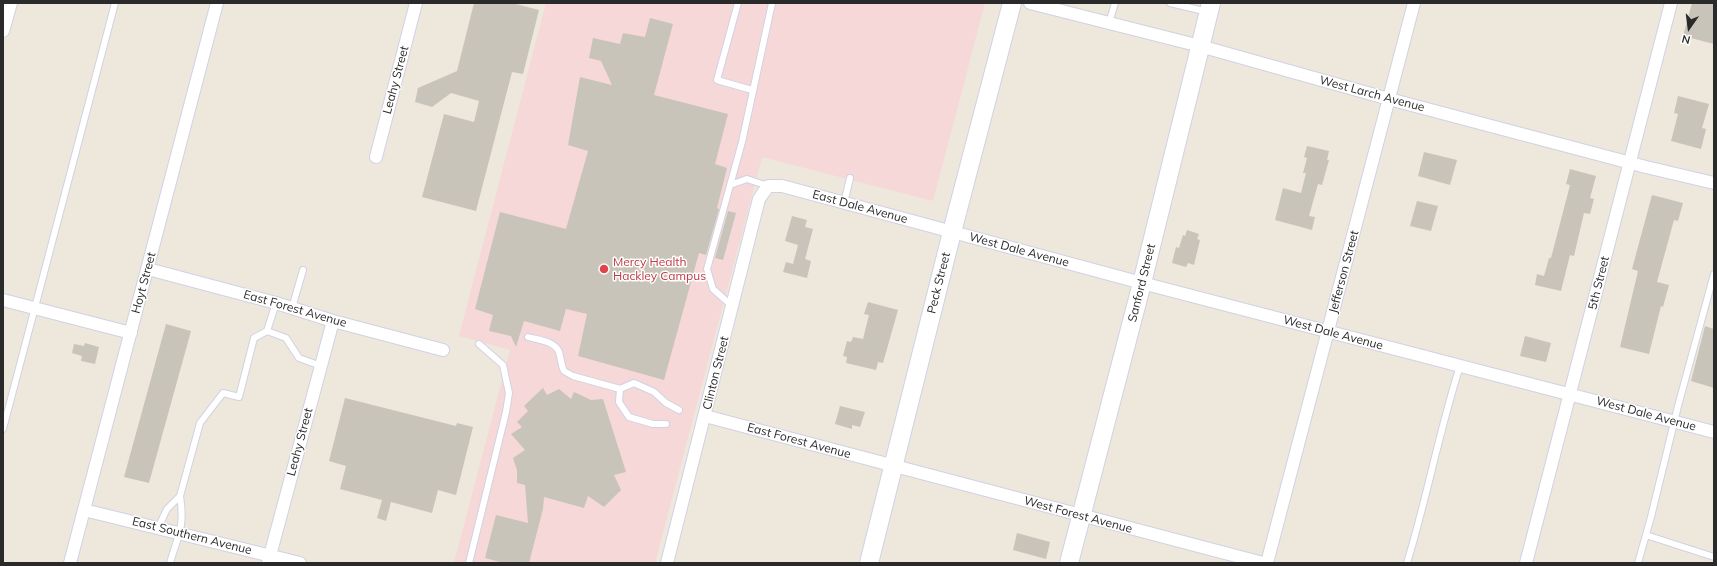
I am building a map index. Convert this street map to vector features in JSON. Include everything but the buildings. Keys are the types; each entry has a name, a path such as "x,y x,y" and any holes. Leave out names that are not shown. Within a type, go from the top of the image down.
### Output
{"street":[{"path":"3,32 11,3"},
{"name":"Hoyt Street","path":"70,563 217,3"},
{"name":"Peck Street","path":"869,563 952,232 1012,3"},
{"name":"West Larch Avenue","path":"1030,3 1200,46 1389,99 1714,183"},
{"name":"Jefferson Street","path":"1266,563 1329,332 1414,3"},
{"name":"5th Street","path":"1526,563 1671,3"},
{"name":"Leahy Street","path":"376,157 413,4"},
{"name":"Sanford Street","path":"1069,563 1142,283 1210,7"},
{"name":"East Dale Avenue","path":"768,186 782,186 952,232"},
{"name":"Clinton Street","path":"667,563 759,199 768,186"},
{"name":"West Dale Avenue","path":"952,232 1714,432"},
{"name":"East Forest Avenue","path":"148,269 443,350"},
{"path":"3,300 131,333"},
{"name":"Leahy Street","path":"269,559 333,321"},
{"name":"East Forest Avenue","path":"705,416 894,467"},
{"name":"West Forest Avenue","path":"894,467 1263,563"},
{"name":"East Southern Avenue","path":"84,510 158,528 269,559 300,563"}],"lane":[{"path":"3,429 115,3"},
{"path":"738,3 717,80 752,90"},
{"path":"732,306 713,289 707,269 742,142 772,3"},
{"path":"1109,23 1115,3"},
{"path":"1170,3 1210,7"},
{"path":"844,203 850,178"},
{"path":"730,185 747,179 768,186"},
{"path":"292,308 303,270"},
{"path":"1638,563 1652,517 1674,422 1714,274"},
{"path":"170,563 180,534 183,513 180,496 200,423 223,393 239,397 254,338 267,331 276,303"},
{"path":"267,331 286,338 299,358 321,366"},
{"path":"528,337 552,344 559,352 560,362 564,371 573,376 620,389 634,383 654,392 666,403 678,410"},
{"path":"469,563 504,420 509,393 504,365 479,344"},
{"path":"1407,563 1419,523 1436,449 1460,366"},
{"path":"620,389 619,402 629,417 653,424 666,424"},
{"path":"158,528 166,509 180,496"},
{"path":"1646,535 1714,557"}],"shaded area":[{"name":"Mercy Health Hackley Campus","path":"546,3 985,3 933,201 762,157 655,563 454,563 510,350 459,336"}],"place":[{"name":"Mercy Health Hackley Campus","path":"604,269"}]}
